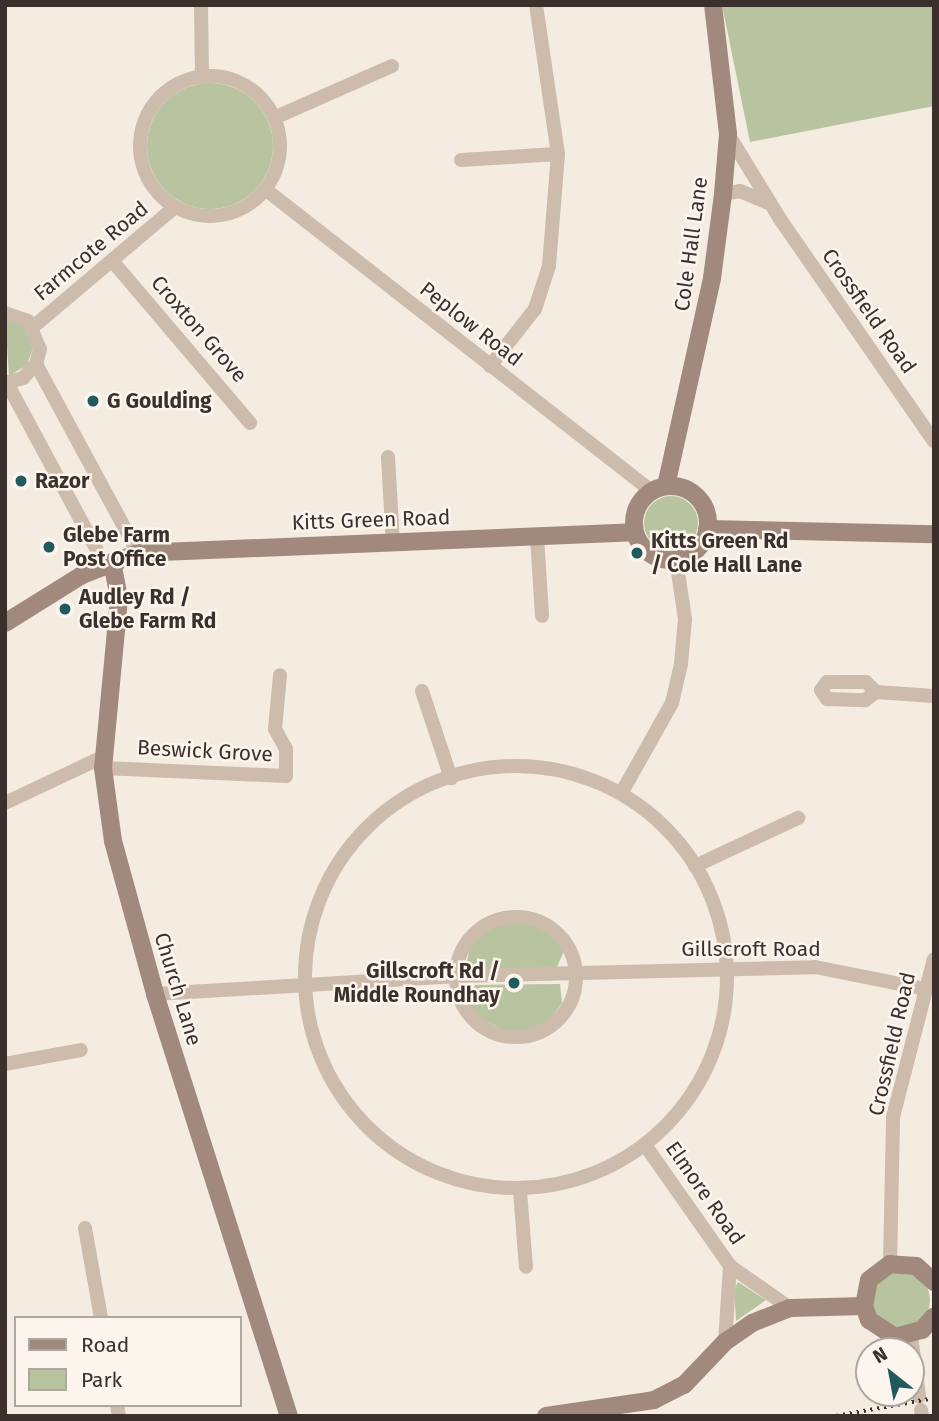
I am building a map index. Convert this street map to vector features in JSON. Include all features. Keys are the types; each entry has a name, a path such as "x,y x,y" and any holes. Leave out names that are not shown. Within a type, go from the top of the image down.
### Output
{"street":[{"path":"201,5 202,77"},
{"path":"490,366 535,309 549,266 558,154 544,34 536,5"},
{"name":"Cole Hall Lane","path":"658,489 712,278 723,194 728,134 713,5"},
{"path":"274,118 392,66"},
{"path":"202,77 220,77 252,91 274,118 279,155 265,189 251,203 224,214 194,215 175,207 147,178 140,140 154,104 168,90 202,77"},
{"name":"Crossfield Road","path":"728,134 771,205 934,441"},
{"path":"461,160 558,154"},
{"name":"Peplow Road","path":"265,189 490,366 658,489"},
{"path":"723,194 740,191 771,205"},
{"name":"Farmcote Road","path":"33,327 114,263 175,207"},
{"name":"Croxton Grove","path":"114,263 250,423"},
{"path":"5,313 18,315 33,327 40,349 36,365 23,378 6,383 109,564"},
{"path":"36,365 138,554"},
{"path":"388,457 393,543"},
{"path":"658,489 695,495 704,507 707,529 698,548 676,559 650,554 634,532 636,509 658,489"},
{"path":"707,529 934,534"},
{"name":"Kitts Green Road","path":"5,623 109,564 138,554 634,532"},
{"path":"537,536 542,616"},
{"path":"622,792 672,703 685,619 676,559"},
{"name":"Church Lane","path":"109,564 119,599 104,762 113,841 155,994 289,1416"},
{"name":"Beswick Grove","path":"104,762 286,776 286,749 275,729 280,675"},
{"path":"422,691 451,778"},
{"path":"876,692 934,696"},
{"path":"5,803 104,762"},
{"path":"490,768 561,769 622,792 674,836 695,866 726,933 727,969 722,1018 708,1069 645,1146 564,1185 520,1191 432,1174 386,1145 367,1127 320,1056 304,986 313,913 347,849 388,809 418,790 490,768"},
{"path":"695,866 797,818"},
{"path":"518,916 549,925 560,935 574,974 566,1014 541,1033 521,1039 488,1032 471,1017 463,1006 457,976 459,957 480,927 518,916"},
{"name":"Crossfield Road","path":"890,1264 894,1117 934,959"},
{"name":"Gillscroft Road","path":"155,994 457,976 815,967 925,989"},
{"path":"5,1064 80,1050"},
{"name":"Elmore Road","path":"645,1146 730,1266 790,1308"},
{"path":"520,1191 526,1267"},
{"path":"85,1228 101,1316"},
{"path":"934,1282 916,1266 890,1264 869,1280 864,1306 880,1331 911,1336 934,1316"},
{"name":"Elmore Road","path":"725,1342 730,1266"},
{"path":"546,1416 654,1400 684,1385 725,1342 751,1323 790,1308 864,1306"}],"green space":[{"path":"722,5 934,5 934,106 750,142"},
{"path":"210,83 234,88 255,101 268,122 273,146 268,170 255,191 234,204 210,209 186,204 165,191 152,170 147,146 152,122 165,101 186,88"},
{"path":"5,318 25,326 34,345 27,365 9,376"},
{"path":"676,496 686,500 694,508 698,523 694,538 686,546 666,550 656,546 648,538 644,518 648,508 656,500"},
{"path":"516,919 554,933 564,951 557,967 473,971 466,966 471,942 496,926"},
{"path":"560,984 562,1003 550,1020 531,1030 511,1033 483,1020 468,1004 475,985"},
{"path":"901,1271 917,1276 925,1284 930,1300 925,1316 917,1324 901,1329 885,1324 877,1316 872,1300 877,1284 885,1276"},
{"path":"738,1282 766,1300 736,1321 734,1290"}],"railway":[{"path":"836,1416 934,1398"}],"place":[{"name":"G Goulding","path":"93,401"},
{"name":"Razor","path":"21,481"},
{"name":"Glebe Farm Post Office","path":"49,547"},
{"name":"Kitts Green Rd / Cole Hall Lane","path":"637,553"},
{"name":"Audley Rd / Glebe Farm Rd","path":"65,609"},
{"name":"Gillscroft Rd / Middle Roundhay","path":"514,983"}]}
